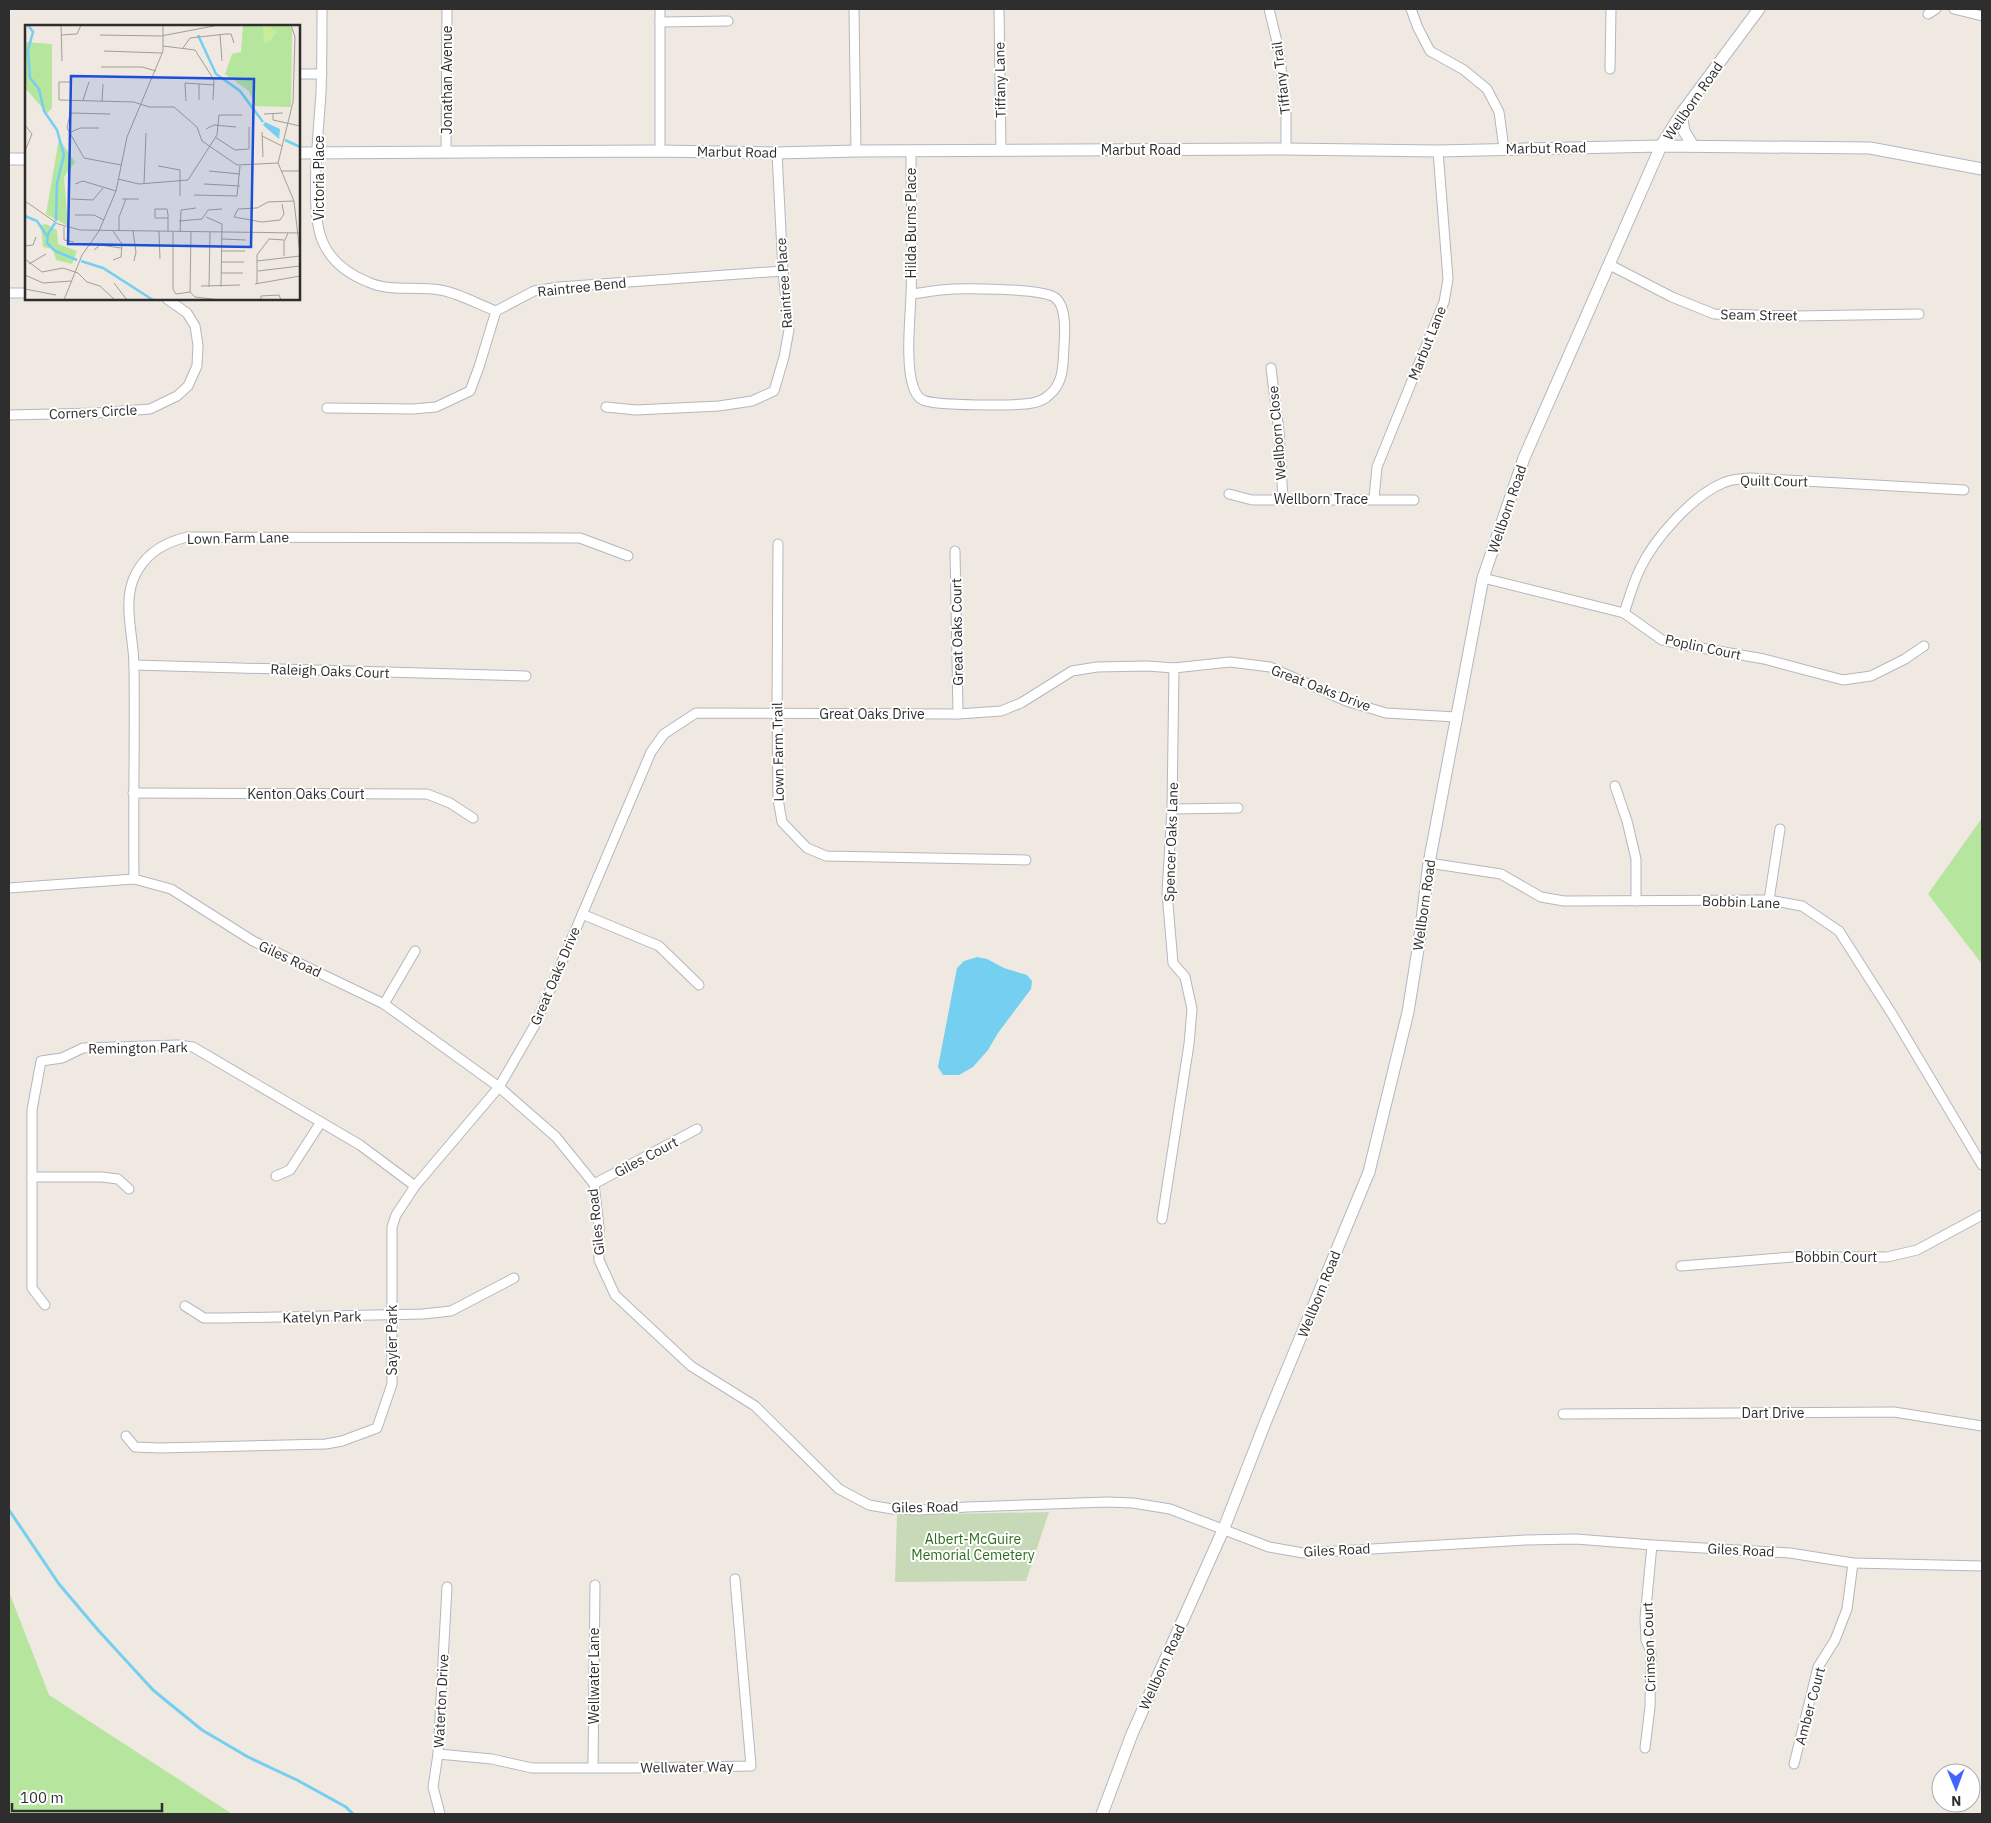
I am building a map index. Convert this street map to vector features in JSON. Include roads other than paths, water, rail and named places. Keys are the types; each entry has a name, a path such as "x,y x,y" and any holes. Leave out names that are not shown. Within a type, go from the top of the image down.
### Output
{"street":[{"name":"Victoria Place","path":"322,9 322,74 317,153 317,220 321,238 334,260 348,272 369,283 454,292 496,311"},
{"name":"Jonathan Avenue","path":"446,152 447,9"},
{"path":"660,9 660,151"},
{"path":"854,9 856,150"},
{"name":"Tiffany Lane","path":"999,9 1001,151"},
{"name":"Tiffany Trail","path":"1269,9 1279,50 1286,112 1286,149"},
{"path":"1411,9 1430,51 1464,70 1487,89 1499,112 1504,148"},
{"path":"1610,69 1611,9"},
{"name":"Wellborn Road","path":"1102,1814 1132,1734 1224,1528 1265,1423 1369,1172 1408,1012 1419,943 1428,863 1484,578 1524,458 1661,146 1681,114 1759,9"},
{"path":"1954,9 1982,16"},
{"path":"660,22 728,21"},
{"path":"300,74 322,74"},
{"path":"1681,114 1684,131 1693,146"},
{"name":"Marbut Road","path":"300,153 660,151 777,153 856,150 1286,149 1438,151 1504,148 1693,146 1870,148 1982,169"},
{"name":"Hilda Burns Place","path":"911,151 911,294 908,331 911,376 913,388 918,397 924,401 940,404 1017,404 1033,403 1048,397 1056,389 1062,376 1065,338 1062,307 1055,297 1032,291 942,290 911,294"},
{"name":"Marbut Lane","path":"1374,498 1377,467 1444,302 1448,279 1438,151"},
{"name":"Raintree Place","path":"606,407 636,410 719,406 752,401 774,391 784,357 789,330 783,271 777,153"},
{"path":"9,159 25,159"},
{"name":"Seam Street","path":"1610,265 1672,296 1714,314 1795,316 1919,314"},
{"name":"Raintree Bend","path":"496,311 534,291 559,287 783,271"},
{"path":"9,293 25,293"},
{"name":"Corners Circle","path":"9,415 96,413 150,409 178,396 188,386 197,366 198,345 195,326 187,313 168,300"},
{"path":"327,408 414,409 436,407 470,391 496,311"},
{"name":"Wellborn Close","path":"1271,368 1279,432 1283,499"},
{"name":"Quilt Court","path":"1624,613 1640,569 1655,544 1682,512 1701,495 1725,482 1750,478 1964,490"},
{"name":"Wellborn Trace","path":"1230,494 1252,500 1374,498 1414,500"},
{"name":"Lown Farm Lane","path":"134,879 134,665 129,596 138,568 159,547 172,540 187,537 580,538 628,556"},
{"name":"Lown Farm Trail","path":"778,544 778,799 782,822 807,848 826,856 1026,860"},
{"name":"Great Oaks Court","path":"956,550 958,714"},
{"name":"Poplin Court","path":"1484,578 1624,613 1662,640 1764,659 1843,680 1870,676 1905,659 1924,646"},
{"name":"Great Oaks Drive","path":"499,1088 536,1023 651,752 664,734 696,713 958,714 1001,710 1021,703 1072,671 1097,667 1147,666 1174,668 1230,662 1270,668 1346,701 1386,713 1456,717"},
{"name":"Raleigh Oaks Court","path":"134,665 526,676"},
{"name":"Spencer Oaks Lane","path":"1162,1219 1189,1044 1192,1009 1185,977 1173,963 1167,893 1172,809 1174,668"},
{"path":"1615,786 1636,859 1636,901"},
{"name":"Kenton Oaks Court","path":"133,793 427,794 450,804 473,818"},
{"path":"1172,809 1238,808"},
{"path":"1769,900 1780,829"},
{"name":"Bobbin Lane","path":"1428,863 1501,874 1541,897 1564,902 1769,900 1802,906 1839,931 1892,1014 1982,1164"},
{"name":"Giles Road","path":"9,888 134,879 171,889 252,942 384,1004 499,1088 556,1137 594,1184 599,1227 599,1260 615,1295 691,1366 755,1406 839,1489 869,1505 892,1509 919,1510 1107,1502 1133,1503 1170,1509 1224,1528 1269,1547 1303,1553 1526,1540 1576,1539 1790,1552 1853,1563 1982,1566"},
{"path":"582,914 660,946 699,985"},
{"path":"384,1004 415,951"},
{"name":"Remington Park","path":"45,1305 32,1288 32,1110 41,1061 62,1058 83,1048 178,1045 193,1047 360,1145 415,1186"},
{"name":"Sayler Park","path":"126,1436 135,1447 160,1448 326,1444 342,1441 377,1428 392,1384 392,1227 399,1210 415,1186 499,1088"},
{"path":"276,1176 290,1170 321,1122"},
{"name":"Giles Court","path":"594,1184 697,1130"},
{"path":"32,1177 102,1177 118,1179 130,1189"},
{"name":"Bobbin Court","path":"1681,1266 1792,1257 1887,1257 1917,1250 1982,1215"},
{"name":"Katelyn Park","path":"185,1306 204,1318 392,1316 451,1311 514,1278"},
{"name":"Dart Drive","path":"1563,1414 1894,1412 1982,1426"},
{"name":"Crimson Court","path":"1645,1748 1650,1707 1651,1652 1646,1640 1645,1618 1652,1545"},
{"name":"Amber Court","path":"1794,1764 1818,1667 1835,1640 1847,1609 1853,1563"},
{"name":"Wellwater Way","path":"438,1754 492,1759 532,1768 751,1766 735,1579"},
{"name":"Wellwater Lane","path":"593,1767 594,1585"},
{"name":"Waterton Drive","path":"440,1814 433,1787 438,1754 446,1587"}],"water":[{"path":"977,957 987,959 1004,968 1027,975 1032,981 1031,989 998,1033 988,1050 973,1067 959,1075 943,1075 938,1067 957,968 964,961"}],"waterway":[{"path":"9,1510 59,1584 153,1690 202,1730 248,1757 297,1780 346,1807 353,1814"}],"park label":[{"name":"Albert-McGuire Memorial Cemetery","path":"973,1548"}]}
